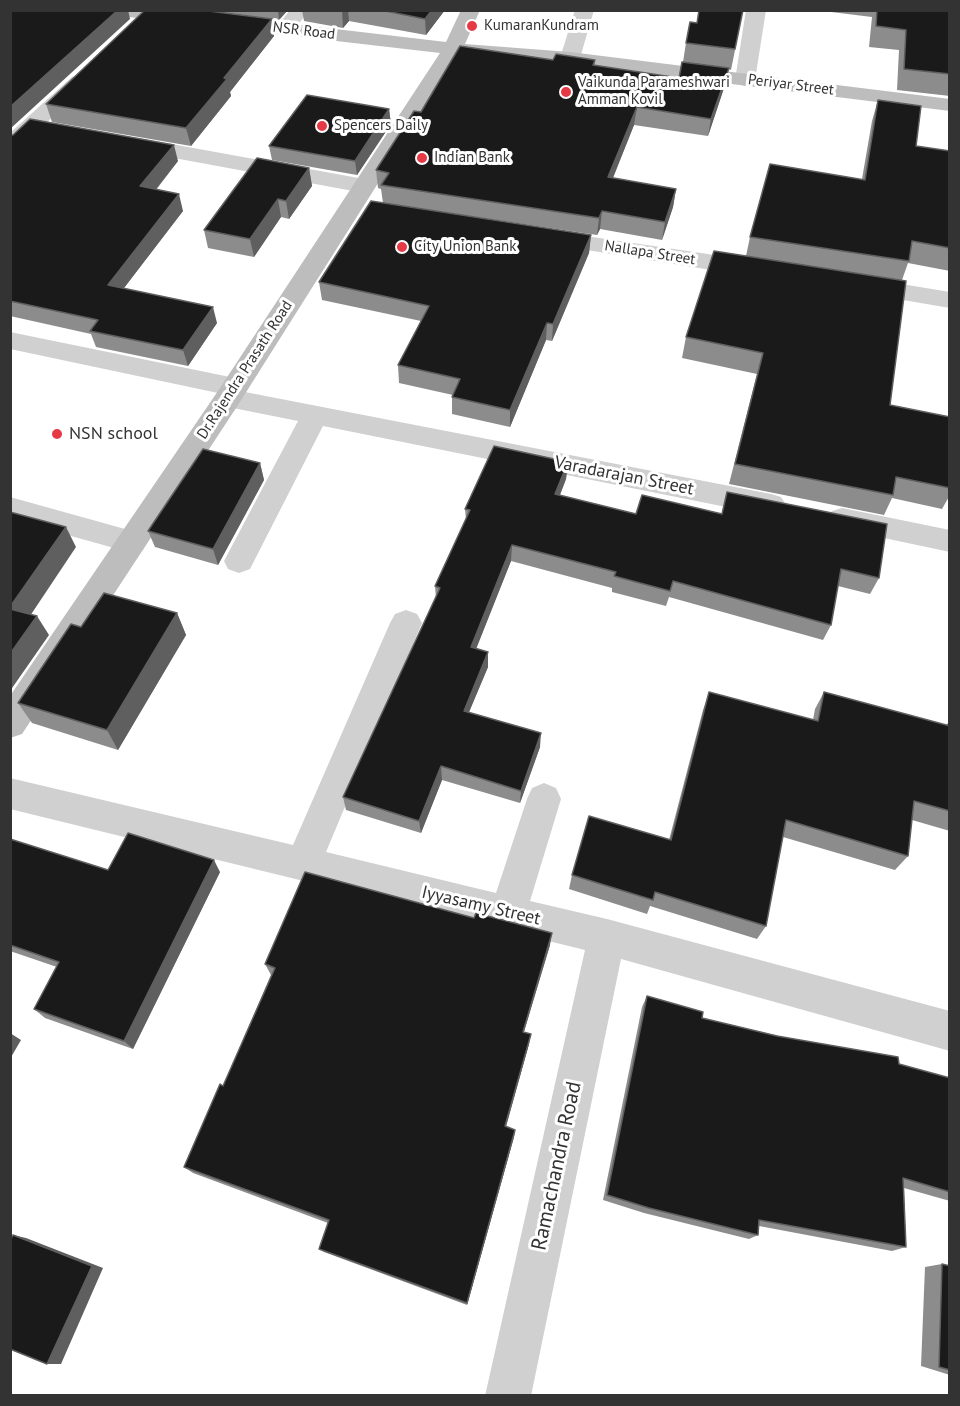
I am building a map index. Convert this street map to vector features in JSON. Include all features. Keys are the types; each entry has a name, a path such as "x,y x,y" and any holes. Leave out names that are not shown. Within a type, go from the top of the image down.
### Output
{"street":[{"name":"NSR Road","path":"120,10 453,49"},
{"path":"285,29 300,10"},
{"name":"Dr.Rajendra Prasath Road","path":"10,724 231,393 363,201 453,49 471,10"},
{"path":"570,58 585,10"},
{"path":"745,80 756,10"},
{"path":"134,30 151,14"},
{"name":"Periyar Street","path":"453,49 570,58 950,105"},
{"path":"10,145 91,70"},
{"path":"30,126 53,130"},
{"path":"111,141 363,201"},
{"name":"Nallapa Street","path":"529,234 777,273"},
{"path":"837,282 950,300"},
{"name":"Varadarajan Street","path":"10,339 315,415 950,541"},
{"path":"239,561 315,415"},
{"path":"10,508 132,542"},
{"path":"303,864 406,623"},
{"name":"Iyyasamy Street","path":"10,793 607,937 950,1031"},
{"path":"508,913 544,799"},
{"name":"Ramachandra Road","path":"508,1395 607,937"}],"building":[{"path":"10,10 118,10 10,107"},
{"path":"145,10 201,10 272,19 224,78 227,79 186,128 46,104"},
{"path":"381,10 432,10 425,19"},
{"path":"699,10 743,10 735,49 686,43 690,22 697,23"},
{"path":"877,10 950,10 950,74 904,69 906,30 876,26"},
{"path":"460,46 553,60 556,54 595,60 593,65 679,78 682,62 729,68 711,119 637,107 608,177 676,189 665,222 602,211 599,218 381,185 389,173 376,170 414,111 421,112"},
{"path":"307,95 389,109 355,161 269,146"},
{"path":"878,100 921,106 916,146 950,151 950,248 912,241 909,261 750,237 770,164 865,180"},
{"path":"30,119 174,145 140,186 179,194 108,285 213,307 183,350 90,331 98,320 10,301 10,135 13,135"},
{"path":"257,158 309,168 286,201 278,199 250,239 204,230"},
{"path":"371,201 591,235 553,324 547,323 510,410 452,397 460,379 398,365 429,306 319,282"},
{"path":"714,251 906,281 890,405 950,417 950,488 896,477 893,495 735,464 763,353 686,337"},
{"path":"494,446 568,462 555,494 636,514 642,495 722,514 727,492 887,524 879,578 841,569 831,625 673,581 670,591 614,576 616,572 512,545 471,647 488,652 464,711 541,733 521,791 441,766 419,821 343,797 440,588 435,586 470,510 465,509"},
{"path":"203,449 260,463 213,549 148,531"},
{"path":"10,512 66,527 10,607"},
{"path":"104,593 177,613 107,730 18,703 71,624 81,627"},
{"path":"10,609 37,616 10,654"},
{"path":"709,692 818,721 824,692 950,726 950,811 914,801 908,856 786,820 766,926 655,892 653,900 572,875 589,816 671,840"},
{"path":"128,833 214,860 124,1041 34,1009 59,962 10,945 10,839 108,870"},
{"path":"305,872 474,918 476,913 552,933 523,1032 531,1034 505,1126 515,1130 467,1303 319,1249 329,1220 184,1167 275,968 265,964"},
{"path":"647,996 703,1012 702,1018 777,1036 898,1057 899,1064 950,1078 950,1192 903,1178 906,1247 759,1220 758,1235 649,1208 607,1195"},
{"path":"13,1235 92,1266 47,1364 10,1349 10,1240"},
{"path":"942,1264 950,1266 950,1370 939,1367"}],"place":[{"name":"KumaranKundram","path":"472,26"},
{"name":"Vaikunda Parameshwari Amman Kovil","path":"566,92"},
{"name":"Spencers Daily","path":"322,126"},
{"name":"Indian Bank","path":"422,158"},
{"name":"City Union Bank","path":"402,247"},
{"name":"NSN school","path":"57,434"}]}
